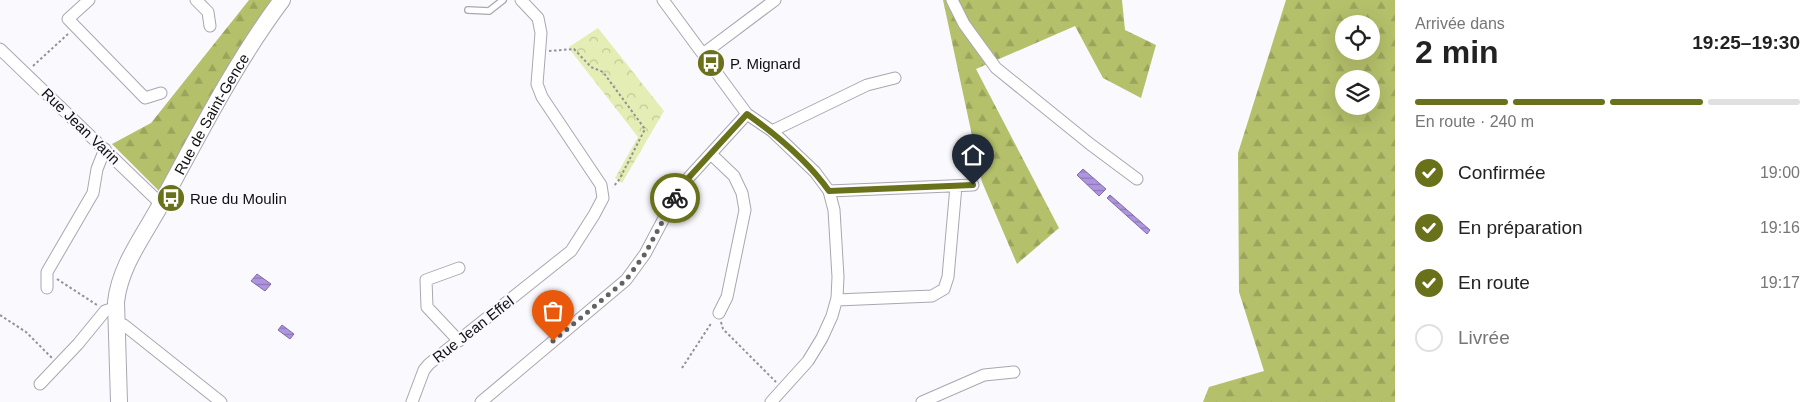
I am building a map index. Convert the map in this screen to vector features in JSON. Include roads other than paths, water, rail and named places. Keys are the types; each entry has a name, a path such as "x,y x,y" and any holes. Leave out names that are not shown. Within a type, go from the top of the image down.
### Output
{"street":[{"path":"89,0 68,19 145,98 161,93"},
{"path":"196,0 208,12 210,26"},
{"name":"Rue de Saint-Gence","path":"119,402 117,324 111,309 122,275 232,78 282,0"},
{"name":"Rue Jean Effel","path":"412,402 424,370 571,251 603,198 601,185 542,97 537,84 541,33 538,18 522,0"},
{"path":"663,0 747,114 772,131 815,172 829,191 834,210 838,277 837,300 822,338 808,362 771,402"},
{"path":"703,54 775,0"},
{"path":"952,0 964,24 996,68 1090,144 1137,179"},
{"name":"Rue Jean Varin","path":"0,49 161,204"},
{"path":"772,131 867,85 895,78"},
{"path":"481,402 626,280 645,254 681,186 747,114"},
{"path":"47,288 47,272 93,193 97,168 105,149"},
{"path":"711,154 734,176 742,193 745,210 727,297 718,313"},
{"path":"829,191 973,185"},
{"path":"837,300 932,296 944,288 948,277 956,186"},
{"path":"459,268 426,280 427,307 459,341"},
{"path":"40,384 111,309"},
{"path":"117,324 124,325 222,402"},
{"path":"922,402 984,375 1014,372"}],"lane":[{"path":"468,10 489,11 503,0"}],"place":[{"name":"P. Mignard","path":"711,63"},
{"name":"Rue du Moulin","path":"171,198"}]}
